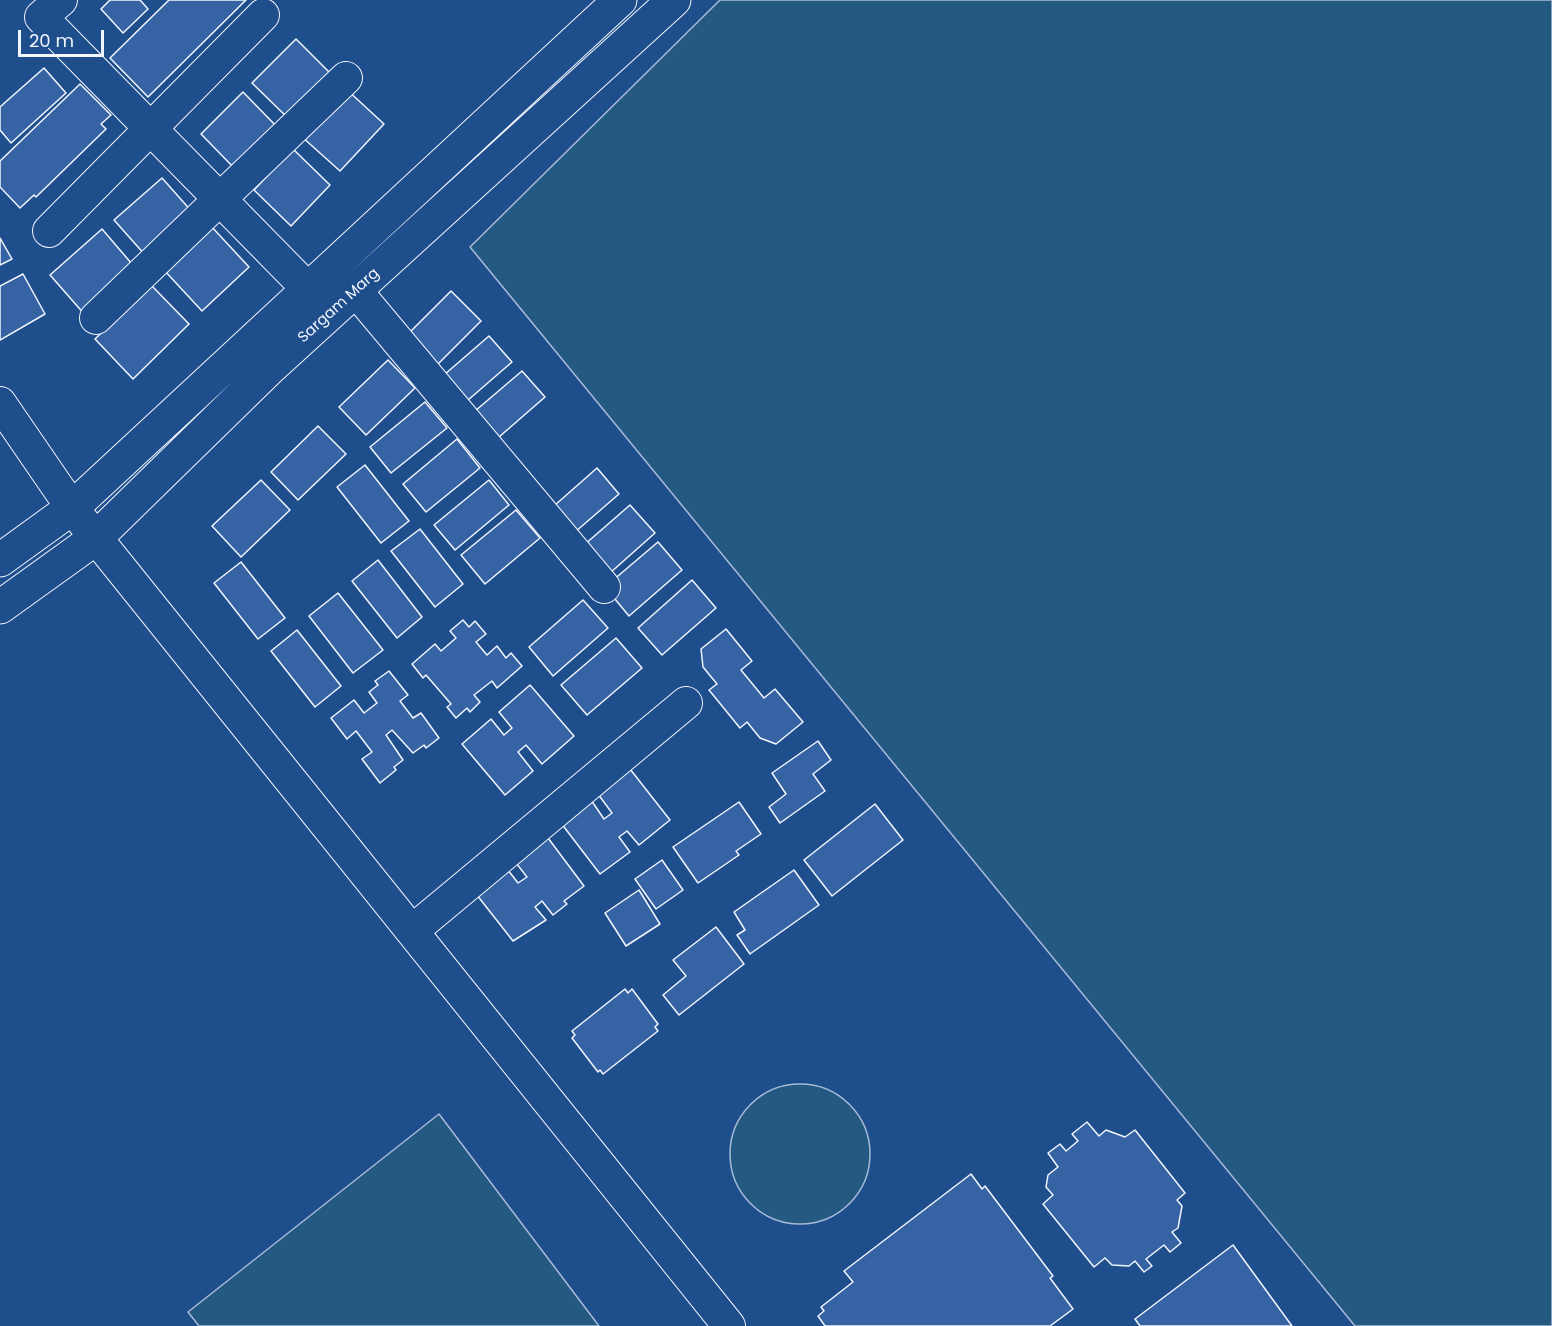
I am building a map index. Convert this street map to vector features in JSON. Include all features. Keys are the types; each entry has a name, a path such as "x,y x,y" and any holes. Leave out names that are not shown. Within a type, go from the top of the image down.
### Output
{"main road":[{"name":"Sargam Marg","path":"0,607 96,538 272,367 674,0"},
{"path":"0,560 72,508 612,2"}],"street":[{"path":"61,0 41,17 307,288"},
{"path":"49,231 263,15"},
{"path":"96,318 346,78"},
{"path":"356,291 604,587"},
{"path":"0,403 72,508 729,1326"},
{"path":"412,931 686,703"}],"shaded area":[{"path":"720,0 1552,0 1552,1326 1355,1326 470,247"},
{"path":"800,1084 827,1089 850,1104 865,1127 870,1154 865,1181 850,1204 827,1219 800,1224 773,1219 750,1204 735,1181 730,1154 735,1127 750,1104 773,1089"},
{"path":"439,1114 599,1326 199,1326 188,1312"}],"building":[{"path":"110,0 140,0 148,9 123,33 101,9"},
{"path":"169,0 246,0 148,97 110,58"},
{"path":"296,39 336,79 293,123 252,83"},
{"path":"44,68 66,93 11,143 0,130 0,107"},
{"path":"80,84 111,115 101,124 106,129 36,197 34,195 20,208 0,187 0,161"},
{"path":"345,88 384,124 340,171 301,136"},
{"path":"243,92 281,131 238,172 201,134"},
{"path":"293,149 330,185 291,226 254,190"},
{"path":"162,178 194,214 146,256 114,220"},
{"path":"210,225 249,267 202,311 163,269"},
{"path":"102,229 138,271 86,316 50,275"},
{"path":"0,238 12,259 0,265"},
{"path":"23,274 45,314 0,340 0,286"},
{"path":"151,285 189,324 133,379 95,339"},
{"path":"451,291 481,321 435,367 406,336"},
{"path":"489,336 512,362 460,407 437,381"},
{"path":"388,360 415,388 366,435 339,407"},
{"path":"522,371 545,397 491,444 468,417"},
{"path":"425,402 447,428 391,473 370,447"},
{"path":"318,426 346,454 298,500 271,472"},
{"path":"457,439 480,468 426,512 403,484"},
{"path":"365,465 409,521 381,543 337,487"},
{"path":"597,468 619,494 567,539 546,513"},
{"path":"261,480 290,510 241,557 212,526"},
{"path":"489,480 509,505 455,550 434,525"},
{"path":"630,505 655,533 601,581 576,552"},
{"path":"516,510 540,538 485,584 461,555"},
{"path":"420,529 463,584 435,607 391,551"},
{"path":"658,542 682,570 629,616 605,587"},
{"path":"378,560 422,617 397,638 352,581"},
{"path":"241,562 285,618 258,639 214,583"},
{"path":"692,580 716,608 662,655 638,628"},
{"path":"338,593 383,650 353,673 309,616"},
{"path":"583,600 608,628 553,676 529,647"},
{"path":"463,620 469,627 475,621 486,634 476,642 487,655 497,646 506,658 511,653 522,666 497,688 492,681 474,695 480,702 470,712 467,708 456,718 447,707 451,704 426,675 423,678 412,664 435,644 441,651 456,638 450,631"},
{"path":"726,629 752,661 741,670 764,698 775,689 803,722 776,744 760,738 747,722 740,728 709,690 717,684 703,667 701,649"},
{"path":"297,630 341,686 315,707 271,651"},
{"path":"616,638 642,668 587,715 561,685"},
{"path":"389,671 408,695 400,701 413,718 421,713 439,738 426,748 424,745 413,753 392,730 386,735 403,760 394,767 396,770 380,783 362,759 372,752 356,731 347,739 331,718 354,700 364,713 377,703 369,692 378,685 375,681"},
{"path":"530,685 574,736 542,764 526,745 518,752 533,771 505,795 462,744 491,719 504,735 512,728 499,712"},
{"path":"818,741 831,760 813,774 825,791 780,823 769,807 786,794 772,773"},
{"path":"630,769 670,820 639,845 627,831 619,837 630,852 600,874 561,823 591,800 604,819 612,813 598,794"},
{"path":"739,802 761,834 736,851 739,855 698,883 673,847"},
{"path":"875,804 903,840 832,896 804,860"},
{"path":"545,834 584,886 564,901 567,904 553,915 542,901 535,907 546,920 513,941 473,890 504,865 518,883 527,877 513,859"},
{"path":"662,860 683,890 656,909 635,879"},
{"path":"794,870 819,905 750,954 737,935 745,930 734,912"},
{"path":"639,890 660,924 626,946 605,913"},
{"path":"716,927 744,964 679,1015 663,995 686,976 673,960"},
{"path":"625,989 628,993 632,989 658,1024 655,1027 658,1031 603,1074 600,1070 598,1072 572,1038 575,1035 572,1031"},
{"path":"1087,1122 1099,1136 1106,1130 1125,1137 1135,1130 1185,1193 1177,1200 1182,1206 1178,1228 1172,1232 1181,1243 1170,1252 1164,1245 1146,1259 1152,1266 1144,1272 1135,1261 1129,1266 1112,1265 1105,1258 1094,1267 1043,1204 1053,1195 1046,1187 1048,1175 1058,1167 1048,1153 1060,1144 1066,1151 1078,1141 1072,1134"},
{"path":"971,1174 982,1189 985,1186 1053,1276 1050,1278 1073,1309 1050,1326 825,1326 818,1316 824,1311 821,1307 853,1282 844,1271"},
{"path":"1233,1245 1292,1326 1140,1326 1135,1319"}]}
